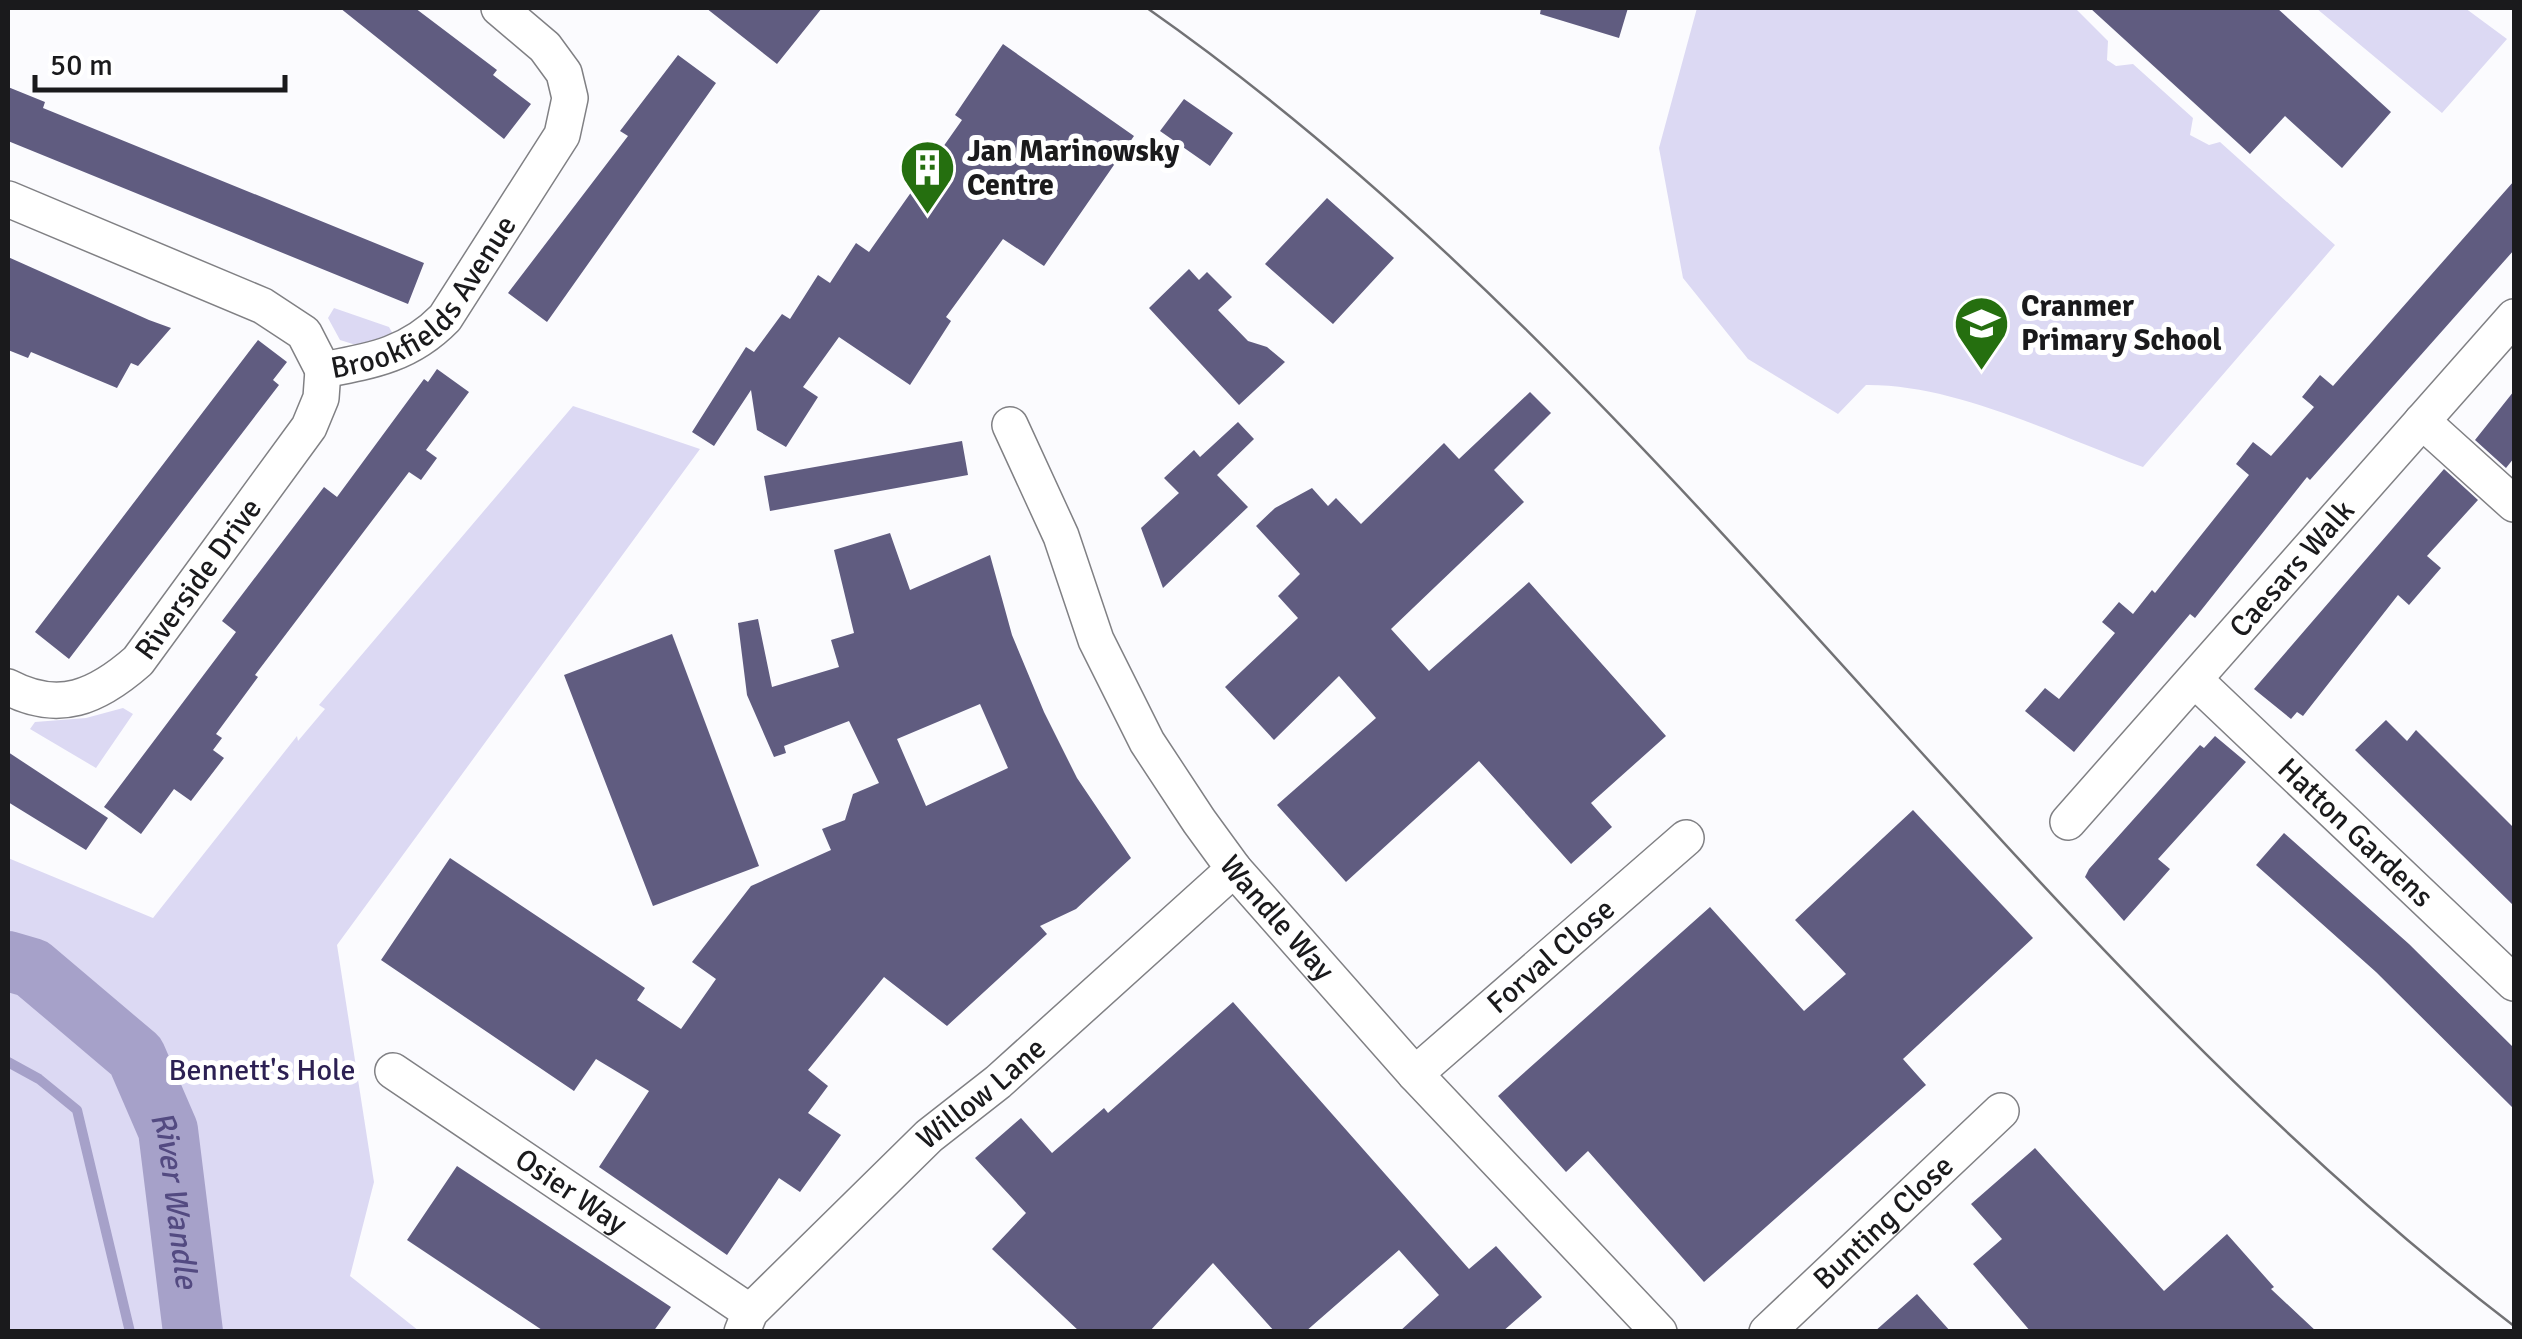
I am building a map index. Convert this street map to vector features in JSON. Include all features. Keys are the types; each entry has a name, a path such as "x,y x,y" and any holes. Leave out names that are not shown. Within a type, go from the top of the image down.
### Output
{"street":[{"name":"Brookfields Avenue","path":"8,199 263,306 304,334 322,370 370,361 422,342 445,318 562,135 570,98 564,72 545,47 499,8"},
{"name":"Caesars Walk","path":"2068,822 2514,318"},
{"name":"Riverside Drive","path":"8,686 52,702 82,699 110,685 138,661 309,427 320,398 322,370"},
{"path":"2422,421 2514,504"},
{"name":"Wandle Way","path":"1010,425 1061,536 1096,640 1125,700 1162,767 1234,870 1416,1074 1659,1332"},
{"name":"Hatton Gardens","path":"2196,681 2514,983"},
{"name":"Forval Close","path":"1416,1074 1686,838"},
{"name":"Willow Lane","path":"746,1322 929,1136 998,1082 1234,870"},
{"name":"Osier Way","path":"393,1071 746,1322"},
{"name":"Bunting Close","path":"1767,1332 2000,1111"}],"green space":[{"path":"1697,8 2075,8 2108,41 2107,60 2116,66 2133,64 2193,118 2190,135 2209,145 2220,142 2335,245 2143,467 2006,414 1935,393 1866,385 1838,414 1748,359 1683,278 1659,148"},
{"path":"2316,8 2465,8 2507,39 2442,113"},
{"path":"334,308 389,327 394,336 356,345 340,340 328,318"},
{"name":"Bennett's Hole","path":"573,406 700,449 337,945 374,1182 350,1276 419,1331 8,1331 8,858 153,918 297,736 298,741 325,709 319,705"},
{"path":"123,708 133,714 96,768 30,729 35,722 86,718"}],"building":[{"path":"340,8 415,8 497,70 493,75 531,104 504,139"},
{"path":"706,8 822,8 777,64"},
{"path":"1541,8 1628,8 1619,38 1540,14"},
{"path":"2090,8 2277,8 2391,112 2342,168 2285,116 2250,154"},
{"name":"Jan Marinowsky Centre","path":"1003,44 1134,136 1044,266 1003,239 946,317 951,321 910,385 839,337 803,387 818,397 786,447 757,430 751,390 714,446 692,432 746,347 754,352 782,314 790,319 818,275 830,283 856,243 869,252 962,120 955,115"},
{"path":"678,55 716,83 547,322 508,293 628,136 620,131"},
{"path":"8,87 45,102 43,108 424,263 408,304 8,141"},
{"path":"1184,99 1233,133 1210,166 1160,131"},
{"path":"2514,181 2514,250 2310,480 2307,477 2195,618 2190,614 2074,752 2025,711 2045,688 2059,699 2115,633 2102,622 2119,602 2133,614 2152,590 2155,593 2249,475 2236,464 2253,442 2271,456 2314,407 2302,397 2320,375 2333,386"},
{"path":"1327,198 1394,258 1333,324 1265,264"},
{"path":"8,257 171,328 138,366 131,363 117,388 31,352 28,358 8,350"},
{"path":"1189,269 1199,280 1207,272 1232,297 1218,310 1248,341 1267,347 1285,362 1239,405 1149,308"},
{"path":"258,340 287,362 273,380 279,385 69,659 35,632"},
{"path":"437,369 469,392 426,450 437,458 421,480 409,472 255,675 258,677 216,734 222,738 213,750 224,758 191,801 174,789 141,834 104,807 236,632 222,621 324,487 337,497 424,379 428,382"},
{"path":"2514,391 2514,458 2506,468 2475,440"},
{"path":"1530,392 1551,413 1494,470 1524,502 1391,629 1429,671 1529,582 1666,736 1591,803 1612,827 1571,864 1479,761 1346,882 1277,805 1376,718 1339,676 1274,740 1225,687 1298,618 1278,596 1300,574 1256,526 1275,508 1312,488 1328,506 1336,498 1361,524 1444,443 1459,459"},
{"path":"1238,422 1254,439 1217,475 1248,507 1163,588 1141,528 1179,493 1164,478 1194,450 1200,457"},
{"path":"962,441 968,475 770,511 764,476"},
{"path":"2444,469 2478,500 2427,556 2441,568 2409,605 2398,595 2303,716 2297,712 2291,719 2254,689"},
{"path":"890,533 910,590 990,555 1012,635 1044,712 1077,778 1131,858 1076,909 1040,926 1047,934 947,1026 884,977 808,1070 828,1086 808,1113 841,1135 800,1192 779,1178 727,1255 599,1167 649,1091 596,1059 574,1091 381,960 450,858 645,988 637,1000 681,1029 716,979 692,962 751,886 831,850 822,829 845,820 853,794 879,783 849,721 784,746 786,753 774,757 747,695 738,623 758,619 772,687 839,667 831,640 854,633 834,550","holes":["980,704 1008,768 926,806 897,739"]},
{"path":"672,634 759,866 653,906 564,675"},
{"path":"2386,720 2407,741 2416,730 2514,828 2514,906 2355,750"},
{"path":"2215,736 2246,762 2158,859 2170,869 2124,921 2085,877 2200,745 2204,748"},
{"path":"8,752 108,818 86,850 8,802"},
{"path":"1913,810 2033,938 1903,1059 1926,1085 1704,1282 1588,1151 1566,1172 1498,1096 1710,907 1804,1011 1846,974 1795,920"},
{"path":"2284,833 2409,944 2514,1048 2514,1109 2376,972 2256,865"},
{"path":"1233,1002 1469,1269 1496,1246 1542,1297 1502,1332 1399,1332 1439,1295 1399,1250 1305,1332 1275,1332 1213,1263 1149,1332 1080,1332 992,1249 1026,1213 975,1158 1021,1118 1052,1153 1104,1108 1108,1113"},
{"path":"2035,1148 2164,1291 2227,1234 2274,1287 2271,1289 2317,1332 2031,1332 1973,1264 2002,1239 1971,1204"},
{"path":"457,1166 671,1307 653,1332 545,1332 407,1240"},
{"path":"1917,1294 1951,1332 1874,1332"}],"waterway":[{"name":"River Wandle","path":"8,961 32,968 136,1056 168,1130 193,1332"},
{"path":"8,1062 39,1079 77,1110 130,1332"}],"tram line":[{"path":"1147,8 1335,154 1510,314 1676,484 2160,1008 2331,1173 2514,1326"}],"place":[{"name":"Jan Marinowsky Centre","path":"928,217"},
{"name":"Cranmer Primary School","path":"1982,372"}]}
